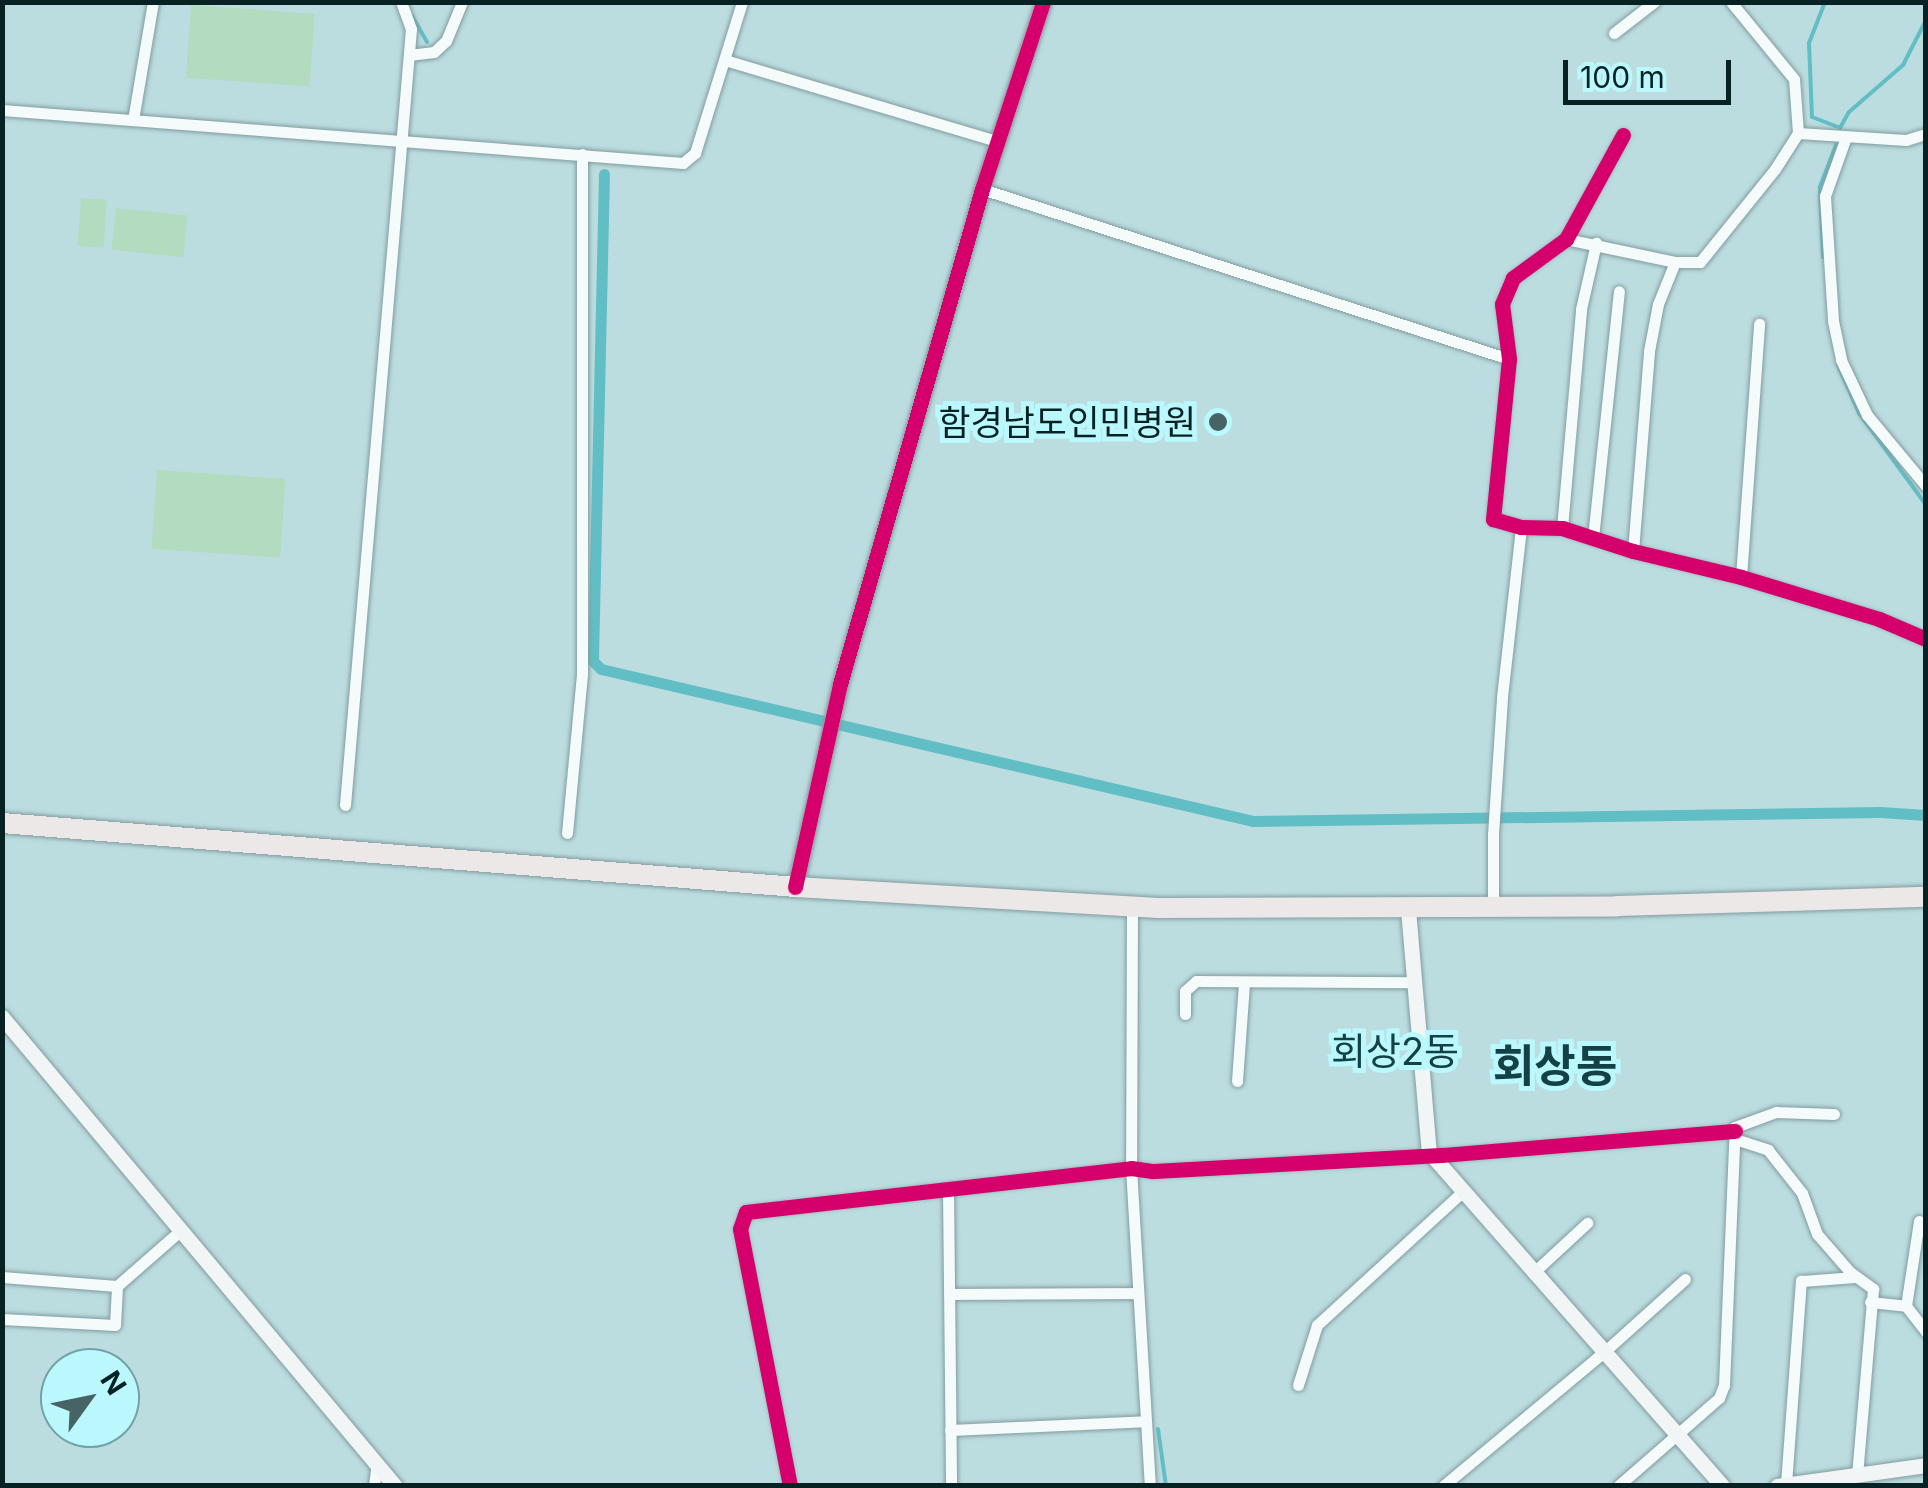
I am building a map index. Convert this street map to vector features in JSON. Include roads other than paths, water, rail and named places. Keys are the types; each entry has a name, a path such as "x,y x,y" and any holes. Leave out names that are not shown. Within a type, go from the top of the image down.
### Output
{"highway":[{"path":"2,823 795,887 1132,906 1493,908 1926,897"}],"street":[{"path":"133,120 153,2"},
{"path":"345,805 411,29 401,2"},
{"path":"409,55 434,52 446,40 462,2"},
{"path":"2,110 675,163 690,159 742,2"},
{"path":"795,887 832,712 982,190 1043,2"},
{"path":"1634,2 1641,15"},
{"path":"1614,33 1654,2"},
{"path":"1566,238 1675,262 1700,262 1768,178 1798,133 1794,79 1730,2"},
{"path":"725,60 997,142"},
{"path":"1798,133 1906,140 1926,134"},
{"path":"1623,135 1566,238 1513,278 1502,304 1509,359 1493,519 1521,527 1562,528 1634,551 1741,577 1868,616 1926,640"},
{"path":"1846,137 1825,196 1833,321 1841,360 1867,415 1926,486"},
{"path":"567,833 582,654 582,154"},
{"path":"982,190 1509,359"},
{"path":"1562,528 1579,325 1596,242"},
{"path":"1634,551 1650,351 1658,304 1675,262"},
{"path":"1593,538 1619,291"},
{"path":"1741,577 1759,324"},
{"path":"1493,908 1494,802 1521,527"},
{"path":"1132,906 1131,1168 1150,1486"},
{"path":"1408,908 1429,1152 1722,1486"},
{"path":"1185,1014 1185,991 1196,981 1413,982"},
{"path":"1236,1081 1244,983"},
{"path":"2,1017 396,1486"},
{"path":"1618,1486 1719,1398 1724,1385 1735,1135 1740,1122 1776,1112 1834,1114"},
{"path":"790,1486 740,1229 743,1216 752,1210 1131,1168 1153,1171 1735,1135 1768,1150 1802,1192 1817,1234 1856,1277 1873,1289 1856,1475"},
{"path":"948,1188 951,1486"},
{"path":"1298,1385 1317,1326 1464,1191"},
{"path":"1919,1221 1908,1271 1906,1306 1926,1332"},
{"path":"1534,1274 1587,1223"},
{"path":"2,1319 115,1325 117,1286 181,1230"},
{"path":"2,1276 117,1286"},
{"path":"1856,1277 1801,1281 1782,1484 1926,1465"},
{"path":"1443,1486 1685,1279"},
{"path":"949,1294 1138,1293"},
{"path":"1870,1302 1906,1306"},
{"path":"950,1430 1144,1421"},
{"path":"374,1486 377,1462"}],"waterway":[{"path":"1825,2 1809,43 1812,117 1840,128 1849,112 1903,65 1926,20"},
{"path":"412,16 427,42"},
{"path":"1823,257 1820,187 1836,145"},
{"path":"604,174 593,661 601,669 1253,821 1880,812 1926,815"},
{"path":"1838,365 1859,413 1926,505"},
{"path":"1158,1429 1166,1486"}],"place":[{"name":"함경남도인민병원","path":"1218,422"}],"district":[{"name":"회상2동","path":"1395,1052"},
{"name":"회상동","path":"1555,1066"}]}
